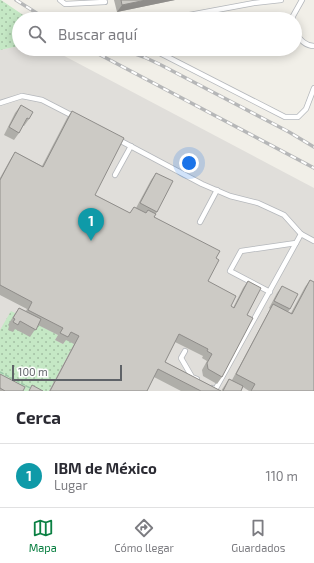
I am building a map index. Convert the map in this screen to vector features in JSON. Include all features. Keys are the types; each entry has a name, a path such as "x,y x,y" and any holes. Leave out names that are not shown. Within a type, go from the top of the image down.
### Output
{"lane":[{"path":"60,0 65,4 105,2"},
{"path":"206,12 254,3 281,0"},
{"path":"295,12 302,0"},
{"path":"302,42 310,46 314,46"},
{"path":"166,56 285,117 298,117 306,109 314,88"},
{"path":"0,103 22,96 42,100 83,121"},
{"path":"117,139 202,184 230,196 258,203 284,215 301,234 314,241"},
{"path":"115,175 131,146"},
{"path":"200,222 217,190"},
{"path":"210,387 215,390 301,234"},
{"path":"270,292 230,271 241,251 296,243"},
{"path":"185,351 181,358 192,376 204,383"}],"path":[{"path":"0,372 36,391"}],"shaded area":[{"path":"12,47 12,56 64,56 314,188 314,391 0,391 0,50"}],"green space":[{"path":"1,0 19,12 12,12 12,47 0,50"},
{"path":"11,311 58,335 55,340 63,344 66,339 74,344 49,391 0,391 0,330"}],"building":[{"path":"121,0 146,0 122,5"},
{"path":"21,105 33,112 29,119 27,118 19,133 9,127"},
{"path":"72,111 124,138 95,195 130,213 134,207 146,213 148,210 156,214 154,217 220,251 216,258 219,260 208,281 236,296 231,306 234,308 248,281 261,288 247,315 253,318 222,377 208,369 207,363 212,354 207,351 208,349 179,334 165,362 221,391 201,391 158,369 147,391 50,391 79,336 71,332 68,337 60,333 63,328 28,310 32,302 0,285 0,180 15,152 43,167"},
{"path":"156,173 173,181 157,212 140,203"},
{"path":"310,280 314,282 314,391 251,391 255,384 236,374 273,304 292,314"},
{"path":"282,286 298,294 290,309 274,301"},
{"path":"19,308 41,319 36,330 20,321 18,325 13,322 15,319 13,318"},
{"path":"0,374 25,387 23,391 5,391 0,388"},
{"path":"229,379 243,386 241,391 223,391"},
{"path":"32,385 43,391 29,391"}],"railway":[{"path":"16,0 35,12"},
{"path":"102,56 314,168"},
{"path":"141,56 289,132 314,147"}],"place":[{"name":"IBM de México","path":"91,241"}]}
